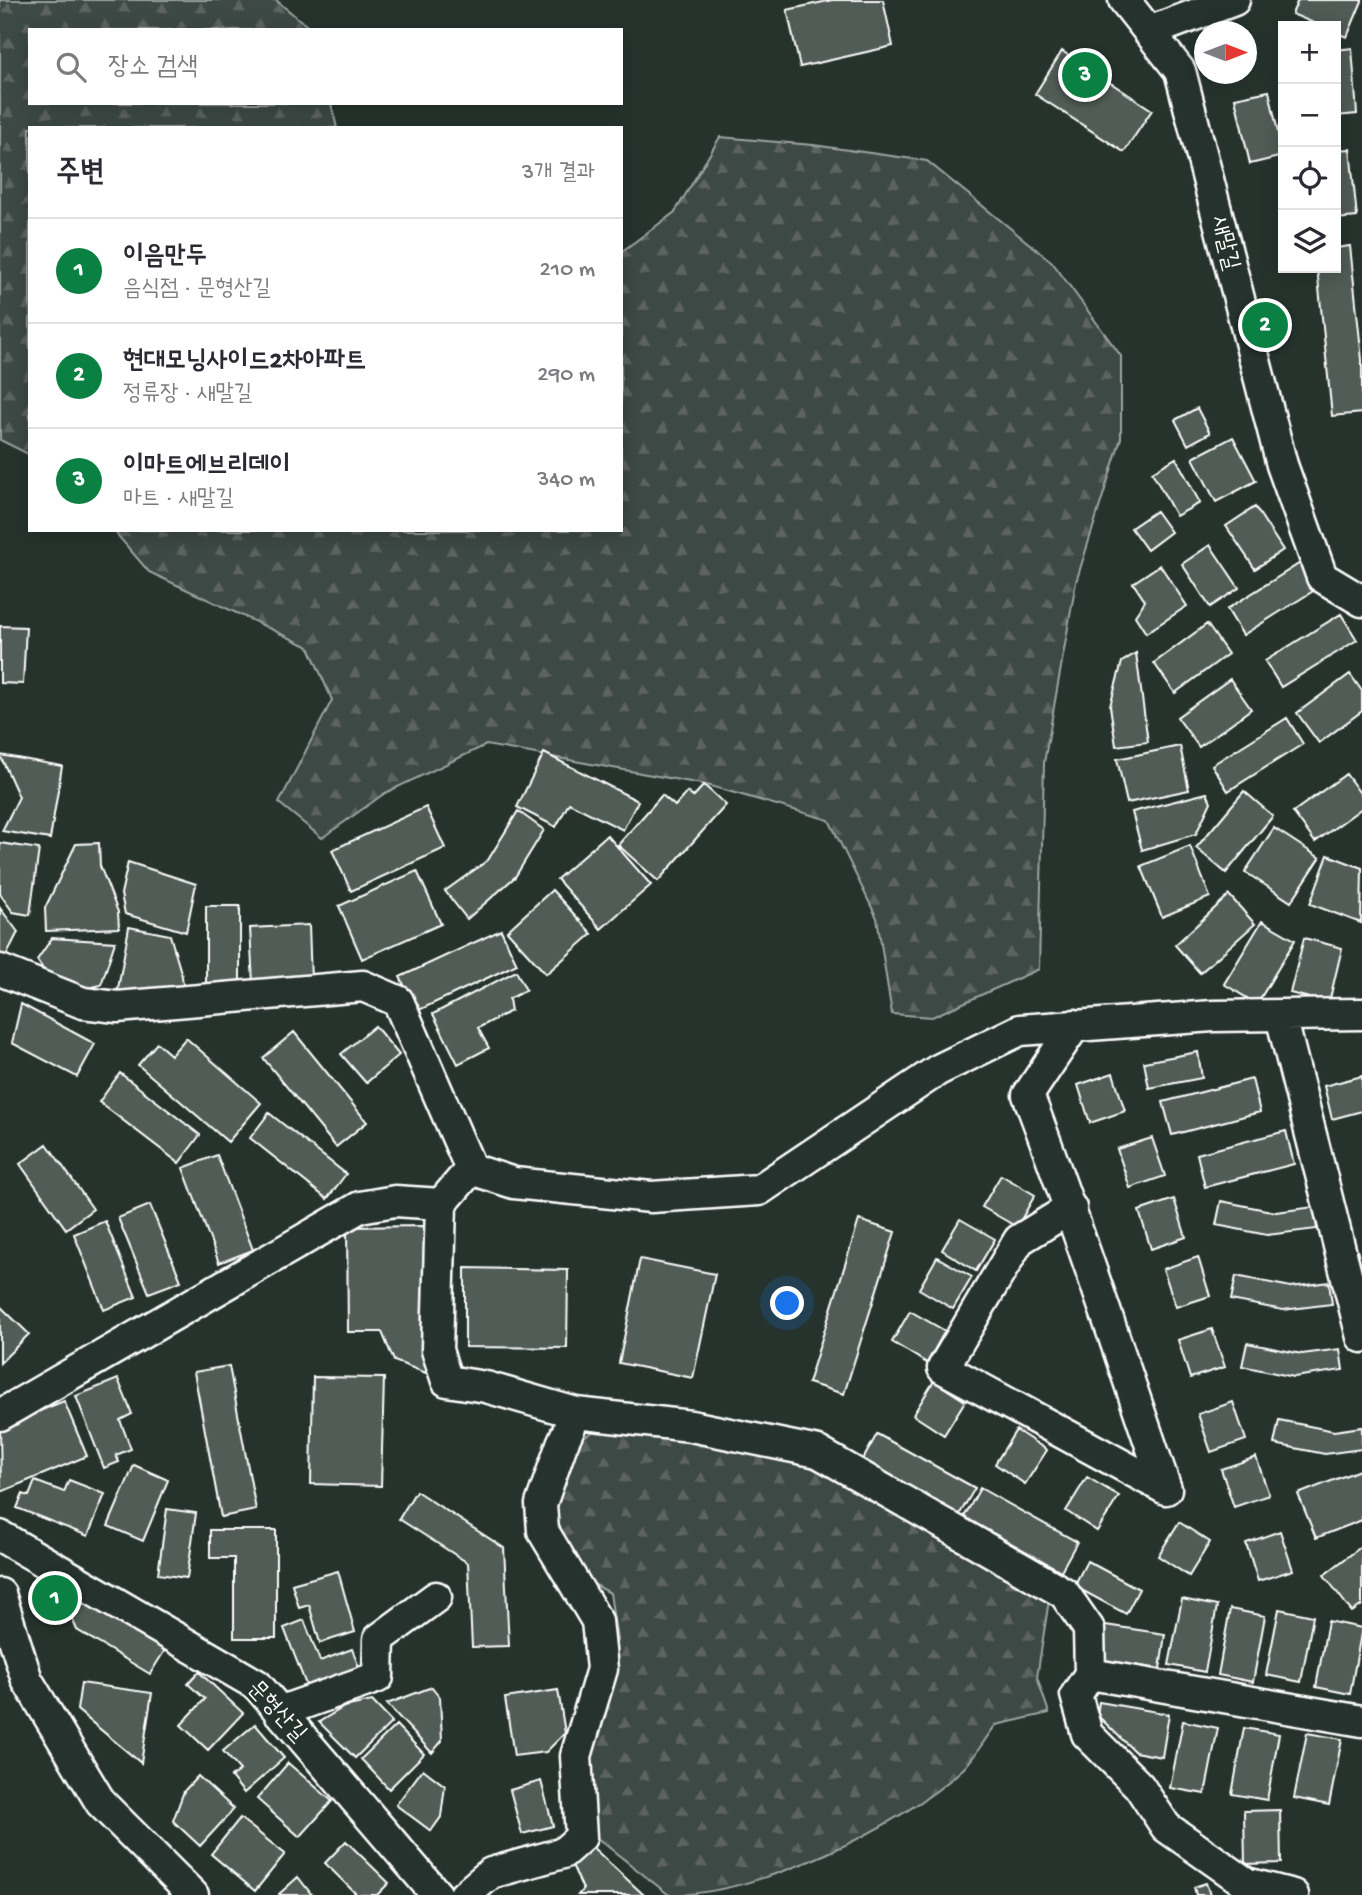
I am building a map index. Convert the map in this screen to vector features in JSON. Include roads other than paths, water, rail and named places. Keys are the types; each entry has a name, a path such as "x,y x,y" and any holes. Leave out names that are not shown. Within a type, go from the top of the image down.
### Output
{"street":[{"name":"새말길","path":"1124,0 1180,71 1282,465 1322,577 1362,601"},
{"path":"1149,32 1234,0"},
{"path":"0,970 83,1003 117,1007 363,986 398,1001 471,1170 514,1183 651,1197 759,1191 938,1070 1020,1030 1213,1016 1362,1014"},
{"path":"1281,1016 1362,1337"},
{"path":"1072,1208 1019,1240 943,1367 1166,1489 1104,1311 1072,1208 1028,1095 1075,1024"},
{"path":"471,1170 441,1204 437,1350 447,1381 486,1387 576,1413 691,1426 818,1452 1064,1594 1089,1629 1090,1674 1076,1695 1087,1734 1139,1786 1166,1827 1246,1883 1293,1895"},
{"path":"0,1415 360,1207 395,1201 441,1204"},
{"path":"465,1895 491,1873 563,1853 580,1838 576,1756 602,1669 597,1621 543,1531 541,1504 576,1413"},
{"name":"문형산길","path":"0,1536 257,1685 437,1895"},
{"path":"0,1594 27,1680 101,1803 193,1895"},
{"path":"279,1712 377,1677 379,1639 436,1597"},
{"path":"1090,1674 1362,1721"}],"place":[{"name":"이마트에브리데이","path":"1085,75"},
{"name":"현대모닝사이드2차아파트","path":"1265,325"},
{"name":"이음만두","path":"55,1598"}]}
